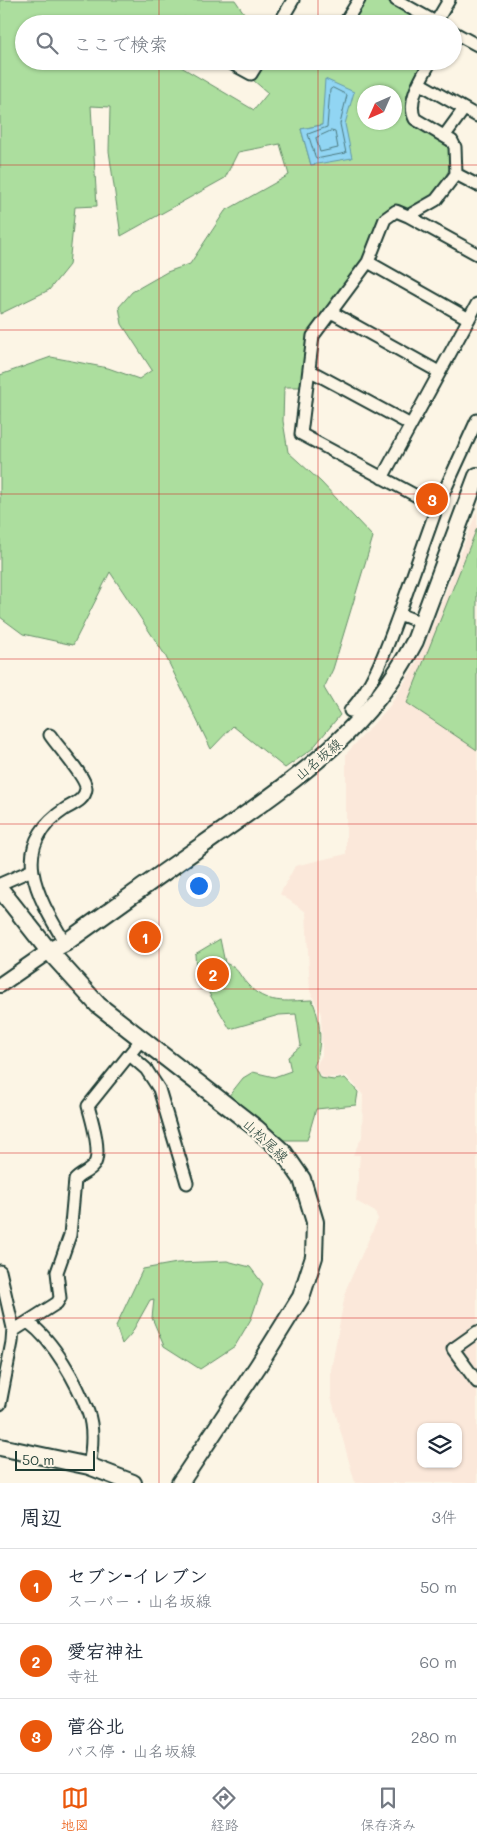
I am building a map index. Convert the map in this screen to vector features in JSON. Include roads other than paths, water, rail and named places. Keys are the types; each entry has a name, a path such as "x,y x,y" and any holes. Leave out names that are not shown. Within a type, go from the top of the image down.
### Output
{"main road":[{"name":"山名坂線","path":"49,951 65,942 279,791 337,745 383,694 402,666 422,623 477,476"},
{"name":"山松尾線","path":"0,889 49,951 98,1005 141,1040 219,1098 284,1153 302,1179 315,1222 314,1257 301,1297 258,1366 180,1483"},
{"path":"0,1447 89,1466 133,1483"}],"street":[{"path":"285,15 293,0"},
{"path":"350,15 359,0"},
{"path":"396,0 423,15"},
{"path":"442,15 449,0"},
{"path":"462,37 477,45"},
{"path":"243,70 251,74 253,70"},
{"path":"408,216 436,200 456,174 455,147 452,141 416,119 412,113 419,83 426,70"},
{"path":"419,83 477,116"},
{"path":"445,136 464,109"},
{"path":"456,174 477,185"},
{"path":"436,507 301,434 313,336 368,262 385,219 396,211 477,254"},
{"path":"368,262 469,319"},
{"path":"382,478 477,304"},
{"path":"331,312 440,372"},
{"path":"309,370 411,425"},
{"path":"350,711 363,696 379,668 436,507 477,420"},
{"path":"399,614 422,623"},
{"path":"50,735 84,779 86,788 82,799 62,812 39,837 32,853 32,870 46,911 65,942"},
{"path":"0,884 32,870"},
{"path":"0,985 49,951"},
{"path":"13,1331 29,1323 57,1304 60,1298 57,1272 70,1235 75,1180 93,1168 96,1161 94,1124 88,1106 141,1040"},
{"path":"130,1055 146,1069 159,1088 187,1183"},
{"path":"0,1271 13,1331 0,1404"},
{"path":"29,1323 53,1344 89,1414 92,1453 89,1466"},
{"path":"477,1332 453,1349 477,1382"}],"water":[{"path":"325,79 354,92 345,124 352,158 311,165 301,129 322,125"}],"place":[{"name":"菅谷北","path":"432,499"},
{"name":"セブン-イレブン","path":"145,937"},
{"name":"愛宕神社","path":"213,974"}]}
